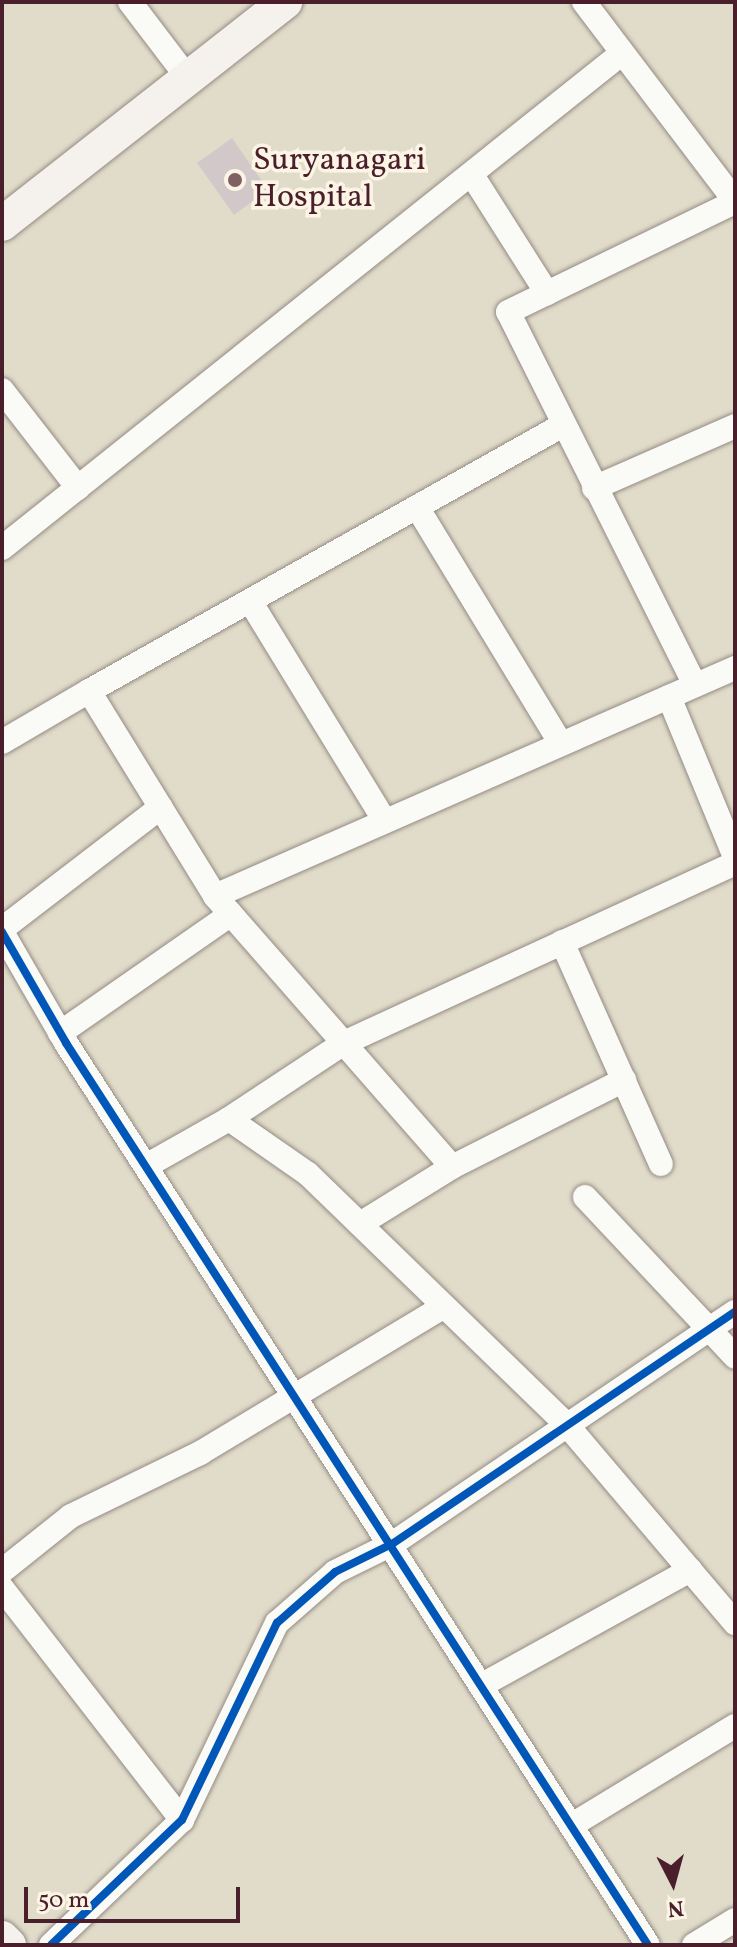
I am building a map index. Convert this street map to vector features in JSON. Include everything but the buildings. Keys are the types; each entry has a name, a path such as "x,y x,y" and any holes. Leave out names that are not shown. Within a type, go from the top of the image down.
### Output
{"street":[{"path":"130,2 188,78"},
{"path":"2,224 285,2"},
{"path":"584,2 735,201 508,312 695,685"},
{"path":"2,548 622,53"},
{"path":"472,175 547,293"},
{"path":"2,390 78,488"},
{"path":"2,742 563,425"},
{"path":"594,488 735,426"},
{"path":"417,507 561,744"},
{"path":"250,601 385,821"},
{"path":"60,1033 223,905 385,821 735,668"},
{"path":"89,691 223,905 452,1167"},
{"path":"146,1166 229,1119 344,1043 735,860 669,697"},
{"path":"161,807 2,931 60,1033 648,1945"},
{"path":"562,942 661,1164"},
{"path":"360,1224 452,1167 624,1080"},
{"path":"229,1119 308,1174 567,1425 735,1623"},
{"path":"585,1197 714,1330 735,1357"},
{"path":"2,1571 71,1516 297,1398 443,1307"},
{"path":"51,1945 182,1820 277,1623 335,1572 392,1544 714,1330 735,1312"},
{"path":"482,1685 690,1570"},
{"path":"2,1588 182,1820"},
{"path":"572,1825 735,1726"},
{"path":"694,1945 735,1920"},
{"path":"2,1938 9,1945"}],"cycle path":[{"path":"2,932 66,1043 648,1945"},
{"path":"51,1945 182,1820 277,1623 335,1572 392,1544 735,1312"}],"place":[{"name":"Suryanagari Hospital","path":"235,180"}]}
